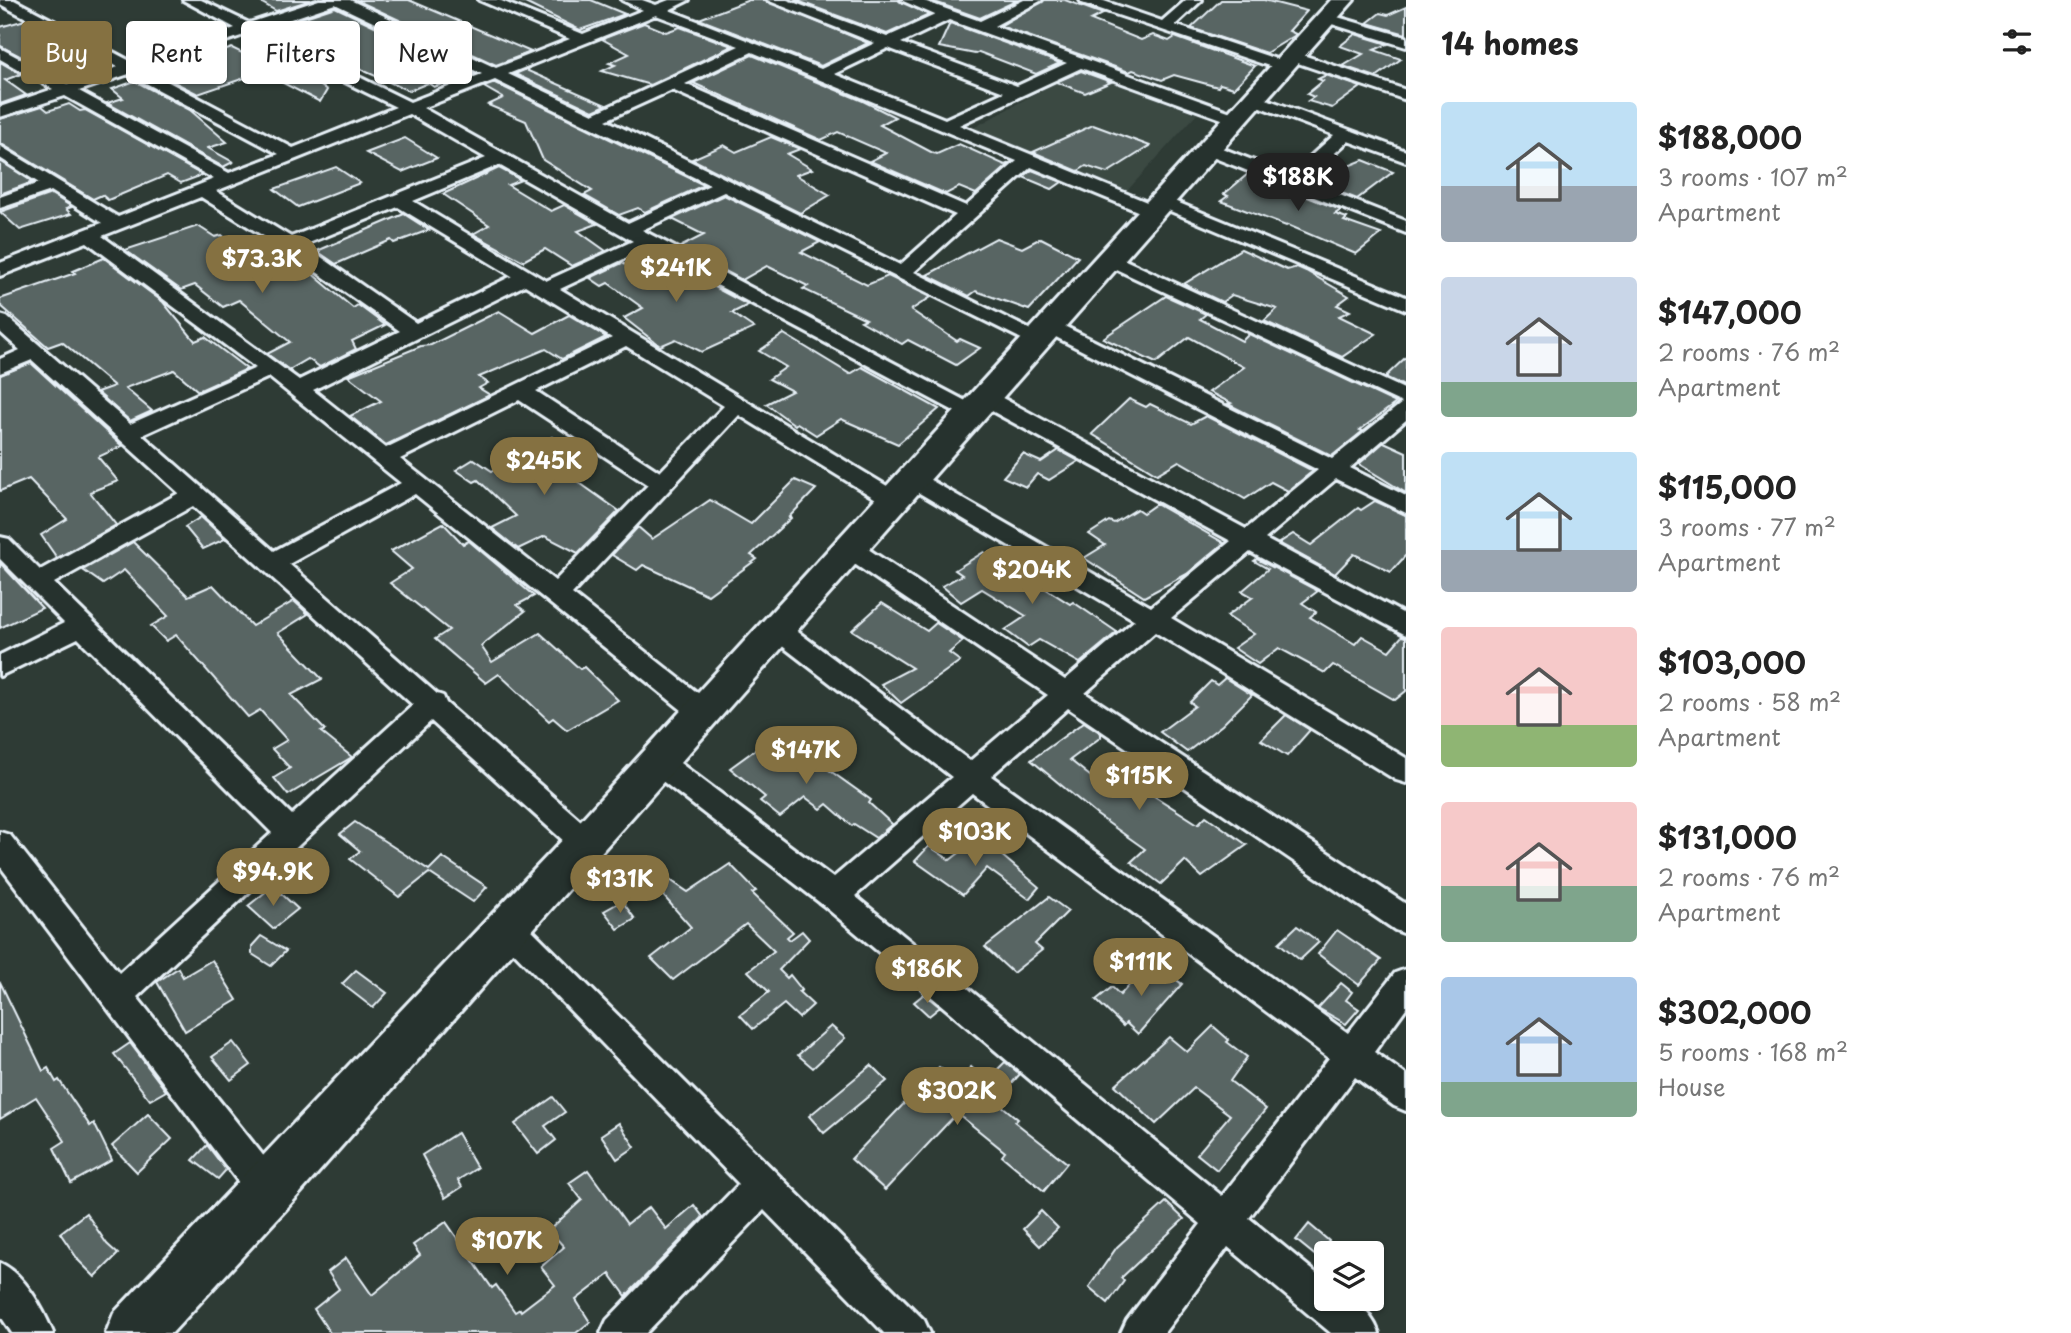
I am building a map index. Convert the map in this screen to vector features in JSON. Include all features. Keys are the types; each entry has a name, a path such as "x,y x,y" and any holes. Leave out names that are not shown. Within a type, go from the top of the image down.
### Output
{"street":[{"path":"3,0 126,64"},
{"path":"190,0 241,26"},
{"path":"271,21 332,0"},
{"path":"338,0 593,120 901,274 1043,333 1406,505"},
{"path":"486,0 583,39"},
{"path":"629,0 822,74 1027,160 1157,206 1406,304"},
{"path":"0,270 682,0"},
{"path":"774,0 1018,92"},
{"path":"908,0 1083,62 1244,109 1345,134 1406,157"},
{"path":"982,26 1035,0"},
{"path":"1087,0 1165,26 1406,95"},
{"path":"1165,26 1195,0"},
{"path":"134,1333 509,927 1335,9 1406,42"},
{"path":"822,74 949,15"},
{"path":"593,120 752,46"},
{"path":"0,53 228,180"},
{"path":"944,126 1083,62"},
{"path":"0,112 126,69"},
{"path":"163,84 292,154"},
{"path":"360,84 410,108 647,241 1248,540 1406,626"},
{"path":"673,84 969,215"},
{"path":"1293,183 1345,134"},
{"path":"1208,149 1406,227"},
{"path":"0,151 116,224"},
{"path":"290,244 500,158"},
{"path":"901,274 1027,160"},
{"path":"0,203 52,184"},
{"path":"628,230 722,186"},
{"path":"203,190 290,244 414,331"},
{"path":"399,200 736,406 1153,619 1406,772"},
{"path":"89,235 386,457 703,712"},
{"path":"546,288 647,241"},
{"path":"1110,259 1406,398"},
{"path":"298,389 526,277"},
{"path":"0,321 194,495 433,703 586,842"},
{"path":"386,457 627,338"},
{"path":"0,367 35,351"},
{"path":"127,434 270,369"},
{"path":"522,392 661,483"},
{"path":"556,596 736,406"},
{"path":"834,896 1153,619 1336,470 1406,409"},
{"path":"273,562 418,483"},
{"path":"37,582 194,495"},
{"path":"0,545 291,833"},
{"path":"850,549 1406,921"},
{"path":"0,666 82,625"},
{"path":"777,629 970,776 1406,1096"},
{"path":"117,995 433,703"},
{"path":"658,762 834,896 1360,1333"},
{"path":"0,844 268,1191"},
{"path":"509,927 911,1333"},
{"path":"1140,1333 1406,983"},
{"path":"620,1333 764,1184"},
{"path":"0,1282 34,1333"}],"shaded area":[{"path":"1079,69 1197,114 1125,193 970,130"}],"building":[{"path":"257,0 311,0 276,11"},
{"path":"356,0 409,0 458,21 401,21"},
{"path":"519,0 591,0 625,14 580,30"},
{"path":"749,0 765,0 868,43 821,66 699,19"},
{"path":"795,0 899,0 929,15 887,34"},
{"path":"929,0 1018,0 980,18"},
{"path":"1044,0 1065,0 1103,14 1091,20 1141,40 1153,35 1169,41 1175,37 1255,66 1234,88 1220,84 1218,87 1174,75 1162,80 1133,70 1129,72 1000,26"},
{"path":"1221,0 1264,0 1307,11 1289,31 1296,34 1266,53 1191,28"},
{"path":"335,7 374,26 374,75 360,69 360,21 293,21"},
{"path":"1406,7 1406,34 1367,23 1380,13 1388,15"},
{"path":"21,21 21,57 0,46 0,27"},
{"path":"644,23 666,32 680,27 732,46 650,85 602,71 615,65 609,63 629,54 602,39"},
{"path":"950,23 1060,63 1036,74 979,52 975,54 939,47"},
{"path":"472,27 531,52 496,65 472,54"},
{"path":"1355,34 1388,44 1374,50 1401,59 1376,77 1343,66 1363,54 1340,46"},
{"path":"232,48 241,52 241,79 198,94 178,84 227,84 227,50"},
{"path":"752,55 895,117 880,125 933,153 937,154 959,144 1005,165 1012,162 976,194 959,187 946,194 870,161 886,153 838,132 821,140 693,83"},
{"path":"0,62 21,74 5,80 26,95 0,104"},
{"path":"529,68 528,71 606,105 593,111 515,74"},
{"path":"1081,71 1111,82 1085,93 1056,82"},
{"path":"1326,75 1361,87 1332,108 1308,101 1314,97 1307,94 1323,81 1318,79"},
{"path":"495,83 704,185 645,212 638,208 619,215 584,195 592,191 543,160 526,121 488,105 503,98 484,87"},
{"path":"126,84 141,84 190,110 227,142 208,148 233,162 223,167 107,103 123,98 112,89"},
{"path":"285,84 318,84 327,90 320,102"},
{"path":"393,84 426,84 409,91"},
{"path":"69,104 80,111 85,110 202,175 181,183 167,175 108,200 102,195 93,199 0,143 0,119 42,106 48,111"},
{"path":"1093,125 1150,146 1107,173 1086,166 1078,171 1033,152"},
{"path":"771,137 800,149 787,154 812,169 796,175 830,195 800,213 692,159 724,145 736,152"},
{"path":"405,138 437,158 402,172 366,153"},
{"path":"1363,160 1393,172 1357,199 1311,181"},
{"path":"0,161 33,182 0,194"},
{"path":"336,167 360,183 298,207 274,189"},
{"path":"499,168 521,180 508,185 551,211 564,205 597,224 578,231 606,251 572,266 545,249 523,261 473,234 489,225 443,194"},
{"path":"1032,170 1062,182 1052,189 1023,177"},
{"path":"1248,174 1341,210 1335,214 1347,218 1344,221 1381,234 1356,254 1288,225 1221,201 1228,196 1224,194"},
{"path":"51,194 72,207 66,209 71,214 20,230 0,212"},
{"path":"724,195 820,242 801,252 867,285 888,276 931,297 911,310 957,341 960,339 980,348 956,365 908,340 902,344 861,321 866,319 803,289 808,286 767,266 742,280 680,247 704,235 672,219"},
{"path":"404,214 429,230 394,243 391,240 336,264 317,251"},
{"path":"198,226 215,237 222,235 269,277 303,266 353,308 358,305 385,325 352,341 356,349 320,367 308,359 289,370 267,354 290,342 239,300 223,307 195,285 181,290 125,250"},
{"path":"996,238 1022,248 1041,238 1078,257 1029,310 976,291 969,296 927,275"},
{"path":"1241,249 1287,270 1297,267 1349,296 1337,305 1350,311 1339,316 1376,334 1342,357 1264,321 1277,309 1232,295 1222,302 1184,284"},
{"path":"650,253 748,305 732,313 754,328 702,352 676,339 660,346 624,318 643,308 608,283 602,286 590,278"},
{"path":"104,258 163,302 195,341 205,337 247,369 198,391 174,370 125,388 152,411 130,421 97,392 114,386 62,342 48,347 0,305 0,299 75,273 73,271"},
{"path":"1166,296 1206,314 1200,319 1242,341 1249,334 1396,403 1360,430 1363,431 1332,456 1209,392 1244,367 1189,337 1156,363 1103,338"},
{"path":"499,311 535,333 569,315 606,337 562,359 546,349 479,377 488,383 479,388 490,395 386,445 350,416 381,401 348,376 421,346 431,345"},
{"path":"784,334 850,374 862,367 939,409 898,444 841,419 816,435 797,423 795,425 766,404 792,391 769,379 786,367 759,351"},
{"path":"1406,357 1406,387 1385,377"},
{"path":"31,363 122,446 98,457 118,481 90,492 116,525 57,558 41,535 67,519 29,479 0,491 0,375"},
{"path":"1129,399 1146,407 1150,404 1191,424 1206,416 1313,471 1288,491 1271,482 1245,499 1179,461 1157,474 1092,434"},
{"path":"552,437 590,463 567,474 619,511 578,553 545,536 518,549 492,528 516,516 478,480 474,482 456,470 474,459 492,471"},
{"path":"1384,442 1406,452 1406,493 1359,464"},
{"path":"1059,450 1079,461 1049,480 1037,474 1026,487 1003,477 1023,454 1041,462"},
{"path":"795,480 816,489 789,517 791,518 751,555 757,559 708,595 643,565 637,570 612,555 638,527 652,539 710,500 751,524"},
{"path":"1375,501 1406,515 1406,555 1391,572 1354,554 1335,574 1279,543 1293,534 1311,545 1358,508 1361,510"},
{"path":"1156,504 1224,543 1187,574 1144,597 1084,558 1105,545 1089,534 1109,521 1114,523 1137,509 1143,513"},
{"path":"201,517 225,539 203,549 185,527"},
{"path":"443,523 463,544 469,541 534,596 517,605 525,611 481,646 492,662 540,633 580,669 584,667 618,700 567,730 553,718 549,721 499,674 486,683 435,639 449,630 390,583 412,569 391,551"},
{"path":"133,542 188,596 213,585 252,626 294,601 308,614 278,633 322,679 291,695 325,730 321,732 352,757 288,795 274,778 290,768 272,749 287,740 260,710 248,717 176,635 166,641 151,626 168,616 124,570 103,584 83,570"},
{"path":"984,552 1001,563 1014,552 1034,564 1023,574 1070,604 1073,602 1117,632 1080,663 1039,640 1028,647 1005,630 1026,616 982,589 961,602 942,586 962,575 955,570"},
{"path":"1257,559 1318,591 1302,603 1316,612 1310,617 1355,644 1362,636 1389,651 1402,636 1406,637 1406,691 1395,700 1333,665 1325,673 1279,648 1258,664 1234,648 1254,634 1227,616 1253,597 1242,591 1268,569 1254,561"},
{"path":"0,563 42,608 0,628"},
{"path":"882,603 927,631 936,623 963,641 949,653 960,661 901,703 881,684 912,668 852,630"},
{"path":"1225,678 1252,695 1222,725 1187,752 1160,732 1195,706 1190,702 1211,681 1217,685"},
{"path":"1286,715 1310,730 1287,756 1261,740"},
{"path":"1084,722 1101,733 1101,737 1070,760 1105,788 1130,763 1153,778 1142,788 1198,824 1206,816 1247,845 1202,877 1185,861 1161,884 1131,862 1145,849 1097,815 1031,760"},
{"path":"774,736 803,758 808,755 871,800 869,803 892,824 876,838 854,824 852,826 827,804 821,809 805,797 780,817 760,801 765,797 730,768"},
{"path":"355,822 429,870 442,857 487,887 473,902 429,873 399,897 350,859 360,851 340,834"},
{"path":"980,837 1039,887 1029,899 987,868 963,895 915,861 929,846 950,860"},
{"path":"642,861 688,892 730,864 756,891 752,893 793,932 787,937 790,940 802,931 809,939 779,970 787,978 790,975 802,990 799,992 813,1005 799,1018 784,1004 753,1029 740,1015 769,992 748,971 774,951 746,924 673,980 651,958 691,927 637,866"},
{"path":"273,886 298,909 273,929 248,906"},
{"path":"1049,897 1068,911 1035,944 1042,950 1013,973 985,947"},
{"path":"622,901 635,919 618,929 604,911"},
{"path":"1297,926 1319,942 1300,960 1279,943"},
{"path":"1337,930 1381,960 1359,985 1318,954"},
{"path":"261,936 286,951 271,966 252,954 252,946"},
{"path":"212,960 237,1000 185,1031 157,982 178,968 183,977"},
{"path":"1151,961 1182,984 1138,1034 1126,1023 1123,1026 1096,1000 1112,987 1120,995"},
{"path":"356,970 387,993 373,1008 342,984"},
{"path":"0,982 43,1071 48,1068 90,1126 94,1123 112,1160 71,1183 54,1148 65,1141 36,1097 0,1119"},
{"path":"1341,983 1352,992 1346,1000 1359,1009 1346,1024 1318,1008"},
{"path":"924,994 940,1007 929,1016 914,1002"},
{"path":"831,1026 845,1038 813,1068 798,1055"},
{"path":"1213,1026 1229,1040 1227,1042 1247,1057 1230,1081 1266,1109 1217,1170 1197,1154 1230,1115 1194,1088 1156,1124 1115,1085 1169,1037 1187,1052"},
{"path":"233,1042 251,1065 231,1080 212,1057"},
{"path":"130,1043 166,1091 150,1100 114,1054"},
{"path":"1005,1062 1020,1074 996,1101 1018,1119 1015,1122 1067,1163 1044,1191 1002,1156 1005,1152 957,1113 885,1190 851,1159 939,1067 957,1081 971,1067 986,1081"},
{"path":"871,1065 887,1081 824,1133 809,1116"},
{"path":"553,1097 565,1112 545,1126 556,1140 538,1154 515,1124"},
{"path":"148,1114 172,1139 137,1172 112,1146"},
{"path":"619,1123 635,1147 617,1159 601,1135"},
{"path":"457,1133 477,1168 458,1180 462,1187 445,1198 422,1155"},
{"path":"207,1145 226,1170 218,1179 193,1160"},
{"path":"588,1170 627,1224 649,1207 666,1229 694,1205 703,1217 626,1296 610,1274 576,1300 590,1322 576,1333 330,1333 314,1309 339,1289 328,1272 346,1258 372,1295 420,1255 413,1245 446,1222 492,1288 496,1285 515,1312 520,1309 521,1311 555,1285 541,1267 564,1247 549,1230 582,1200 569,1183"},
{"path":"1166,1202 1184,1219 1121,1278 1124,1281 1108,1303 1089,1287 1117,1247"},
{"path":"1041,1211 1058,1228 1040,1246 1023,1229"},
{"path":"86,1213 107,1244 118,1254 95,1277 79,1261 60,1233"},
{"path":"1309,1224 1329,1241 1314,1241 1314,1255 1296,1240"}]}
